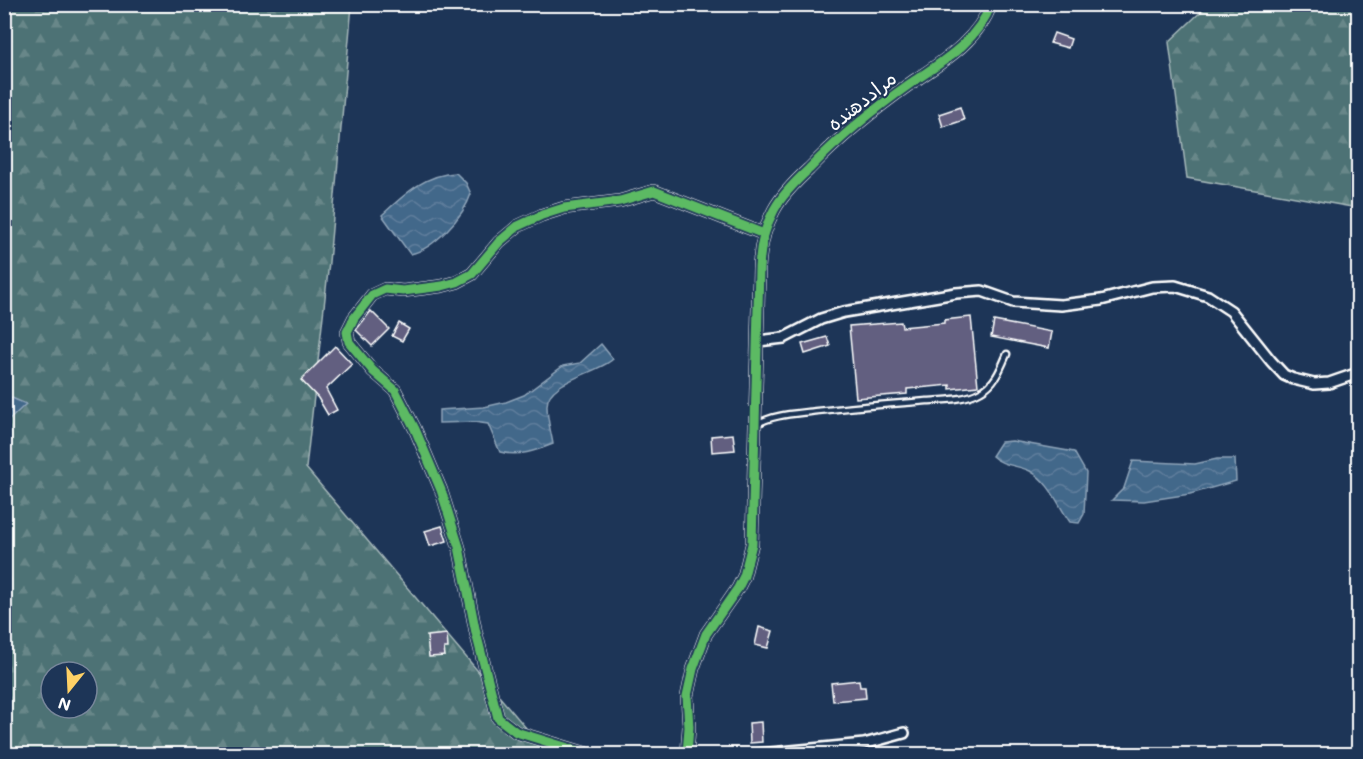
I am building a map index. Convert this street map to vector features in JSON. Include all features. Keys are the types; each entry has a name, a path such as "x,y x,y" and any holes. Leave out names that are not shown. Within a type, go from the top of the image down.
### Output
{"street":[{"name":"مراددهنده","path":"687,754 689,727 687,696 693,669 706,634 744,576 752,544 753,426 759,268 764,234 778,204 811,166 868,115 951,55 969,39 980,27 991,4"},
{"path":"588,754 516,732 498,718 476,633 459,547 441,490 415,429 395,390 373,371 349,342 347,332 354,318 372,295 385,289 403,291 457,282 472,274 500,242 518,226 564,208 620,201 654,191 764,234"},
{"path":"758,341 784,338 821,319 844,312 956,292 982,291 1013,303 1061,305 1101,300 1152,287 1174,286 1208,296 1231,311 1271,362 1284,375 1293,380 1314,384 1359,373"},
{"path":"760,754 864,744 904,733"}],"lane":[{"path":"753,426 775,416 955,399 972,395 983,391 1000,372 1007,354"}],"green space":[{"path":"4,5 352,5 329,262 306,468 548,754 5,754"},
{"path":"1208,5 1358,5 1358,208 1187,178 1169,42"}],"water":[{"path":"456,173 466,183 471,194 462,212 438,239 410,254 382,215 425,181"},
{"path":"601,344 613,359 563,384 549,397 547,411 553,444 514,454 500,452 488,424 439,423 439,410 484,407 524,395 563,366 580,363"},
{"path":"4,395 26,404 5,424"},
{"path":"1012,441 1074,452 1086,473 1084,514 1079,523 1070,522 1048,487 1037,476 1025,469 1000,462 992,456 1001,442"},
{"path":"1217,459 1235,459 1236,481 1190,494 1144,501 1112,500 1124,488 1133,461 1195,464"}],"building":[{"path":"1054,33 1071,39 1068,48 1050,43"},
{"path":"960,107 964,120 943,127 939,114"},
{"path":"371,311 389,329 372,346 356,330"},
{"path":"971,317 978,386 950,389 950,385 907,389 907,394 856,398 849,326 901,322 902,327 944,323 944,320"},
{"path":"994,321 1052,332 1049,348 991,337"},
{"path":"399,323 409,329 402,341 392,336"},
{"path":"827,337 830,346 805,354 802,344"},
{"path":"335,346 352,364 326,389 337,410 328,415 318,398 301,380"},
{"path":"733,434 735,450 712,452 711,436"},
{"path":"442,526 447,541 430,546 425,531"},
{"path":"759,627 773,631 768,648 755,645"},
{"path":"447,634 448,648 444,648 445,656 429,657 427,636"},
{"path":"859,680 860,687 865,687 866,698 833,701 831,683"},
{"path":"761,722 762,742 750,743 749,723"}],"cycle path":[{"path":"687,754 689,727 687,696 693,669 706,634 744,576 752,544 759,268 765,231 781,199 799,178 871,113 958,50 977,29 991,4"},
{"path":"588,754 516,732 498,718 476,633 459,547 441,490 415,429 395,390 373,371 349,342 347,332 354,318 372,295 385,289 403,291 457,282 472,274 499,242 518,226 564,208 620,201 654,191 764,234"}]}
